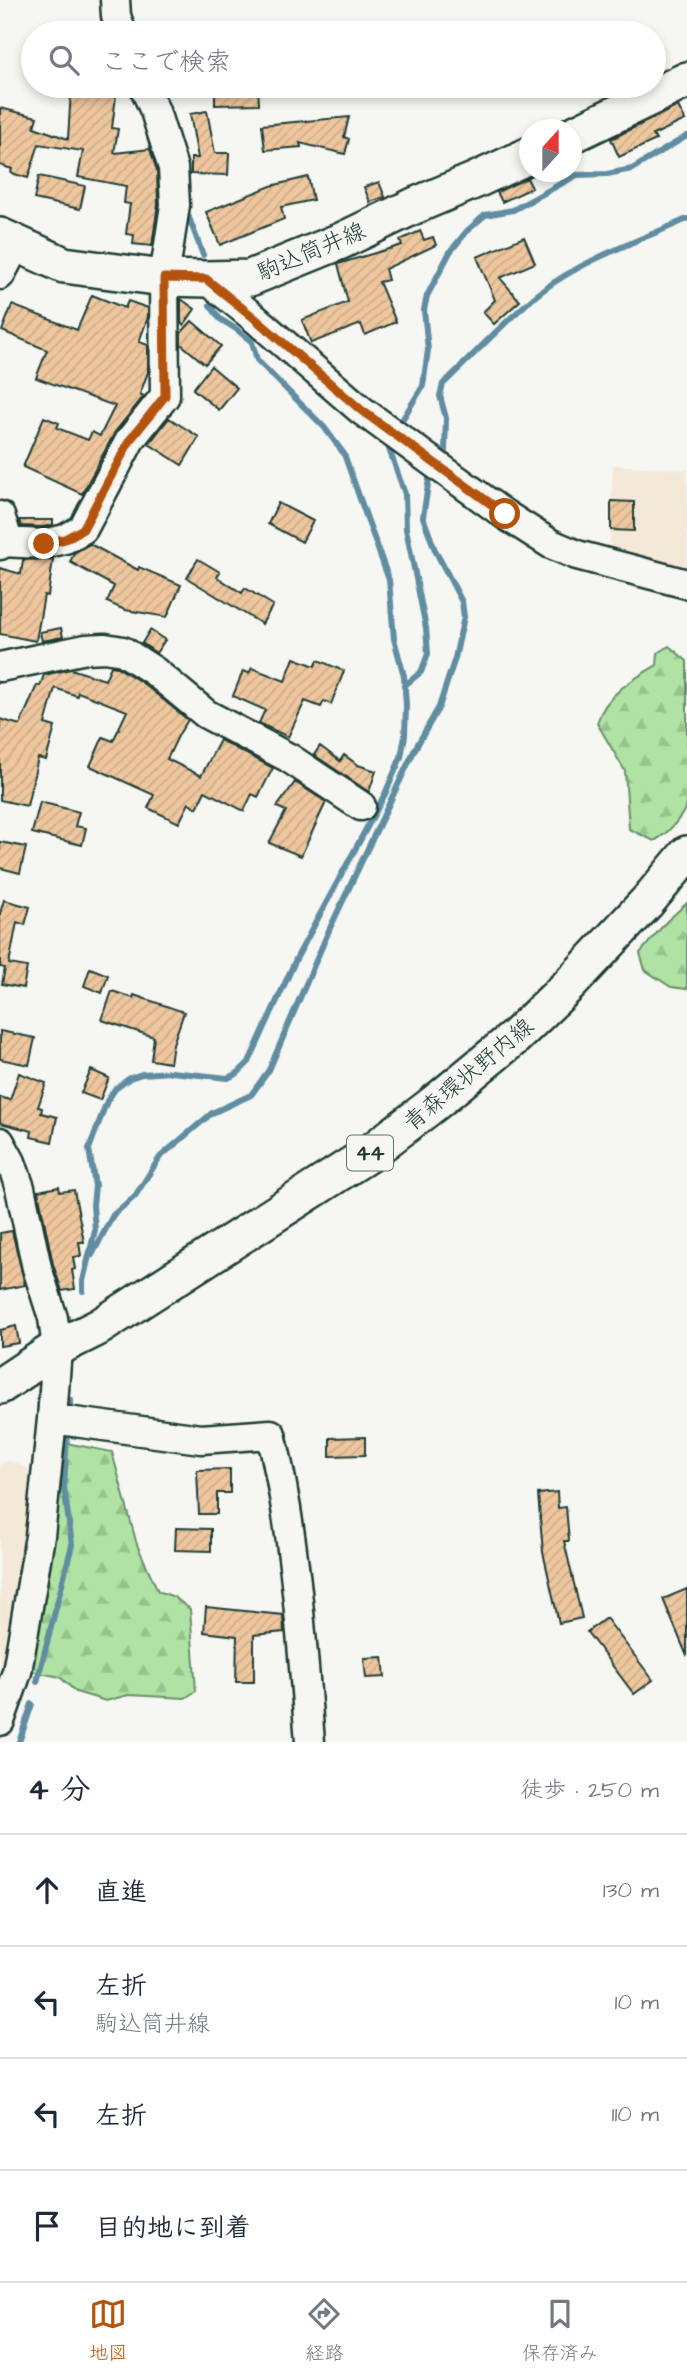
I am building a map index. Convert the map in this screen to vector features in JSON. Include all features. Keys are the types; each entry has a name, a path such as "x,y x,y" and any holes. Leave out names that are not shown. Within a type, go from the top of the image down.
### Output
{"main road":[{"path":"666,90 687,80"},
{"path":"582,130 649,98"},
{"name":"駒込筒井線","path":"5,252 64,265 164,278 250,278 341,241 519,160"},
{"name":"青森環状野内線","path":"0,1386 57,1348 99,1327 368,1156 515,1037 569,985 647,902 687,854"}],"street":[{"path":"115,0 118,21"},
{"path":"0,534 44,544 65,539 83,529 130,440 165,396 164,278 175,205 173,168 149,98"},
{"path":"206,279 361,410 551,544 577,555 687,584"},
{"path":"0,667 86,649 123,651 153,671 206,714 289,758 361,806"},
{"path":"0,1142 11,1162 20,1188 37,1268 53,1318 57,1348 40,1536 17,1672 0,1721"},
{"path":"52,1419 201,1440 271,1434 286,1511 310,1742"}],"shaded area":[{"path":"613,465 687,470 687,578 609,558"},
{"path":"6,1461 34,1472 13,1636 0,1684 0,1464"}],"green space":[{"path":"669,646 687,661 687,805 673,826 654,841 629,829 625,771 597,723 613,696 657,665 658,653"},
{"path":"687,903 687,989 671,987 645,970 640,953 667,921"},
{"path":"61,1442 112,1452 137,1545 158,1591 174,1597 190,1609 196,1691 185,1698 128,1695 106,1701 76,1692 60,1677 30,1671"}],"building":[{"path":"71,98 116,98 112,128 118,129 114,153 150,149 157,171 158,204 152,246 133,244 134,235 126,234 130,204 124,203 126,186 78,177 83,151 39,144 28,178 11,173 12,169 0,165 0,108 37,117 34,127 68,139"},
{"path":"215,98 259,98 259,104 215,105"},
{"path":"678,106 685,120 653,135 656,140 619,157 611,139"},
{"path":"207,111 215,153 229,153 228,175 191,174 191,158 198,158 190,114"},
{"path":"349,117 344,137 349,139 345,154 300,143 301,147 265,150 262,125"},
{"path":"39,176 85,186 80,209 34,199"},
{"path":"308,177 313,200 281,207 284,219 220,245 206,212 271,186"},
{"path":"379,182 385,197 370,202 364,187"},
{"path":"519,182 529,182 532,188 502,202 497,192"},
{"path":"420,231 424,240 433,237 436,245 385,269 388,280 379,282 396,322 365,335 361,324 311,343 302,320 348,302 338,264 402,245 400,240"},
{"path":"524,237 535,263 500,278 520,301 494,324 483,312 495,300 477,257"},
{"path":"92,295 125,308 128,301 148,308 148,317 139,342 148,345 148,372 140,394 144,396 115,432 82,494 23,467 44,417 59,423 57,428 88,440 92,432 100,436 115,406 36,378 47,350 2,331 12,305 77,330"},
{"path":"181,299 195,309 184,325 181,323"},
{"path":"192,321 221,346 205,364 181,344 181,333"},
{"path":"211,366 237,388 219,410 193,389"},
{"path":"169,418 199,437 182,465 149,444"},
{"path":"611,501 634,502 634,531 611,530"},
{"path":"278,503 313,521 302,542 268,524"},
{"path":"19,520 53,520 53,525 21,526"},
{"path":"90,544 138,570 139,567 181,585 167,617 125,610 107,602 114,586 70,562 74,553"},
{"path":"53,559 48,596 44,595 36,641 0,634 0,568 21,574 23,560"},
{"path":"198,559 220,572 217,577 242,593 245,588 273,605 262,624 187,578"},
{"path":"61,628 63,637 42,641 40,632"},
{"path":"150,630 165,640 156,653 142,643"},
{"path":"294,658 315,666 318,660 344,671 331,704 324,701 321,707 305,701 288,737 259,723 265,710 233,696 243,671 249,673 252,668 285,681"},
{"path":"111,666 144,684 188,720 167,759 201,776 220,740 273,768 258,797 252,794 244,811 205,791 197,808 189,803 179,823 148,808 154,795 90,766 103,737 113,741 127,711 78,692 77,696 55,688 45,724 55,727 46,760 38,758 27,806 0,800 0,719 20,725 44,675 71,669 105,680"},
{"path":"320,746 340,761 344,755 358,765 376,771 369,792 314,755"},
{"path":"295,782 326,802 301,856 269,843 286,811 277,807"},
{"path":"40,802 79,812 75,826 86,828 82,845 32,833"},
{"path":"0,842 26,847 20,873 0,868"},
{"path":"4,900 30,907 25,925 17,922 9,964 27,967 23,988 2,984 5,968 0,967 0,913"},
{"path":"90,968 108,975 102,993 84,986"},
{"path":"112,991 133,998 134,995 184,1012 173,1044 170,1063 151,1060 154,1037 102,1020"},
{"path":"0,1031 35,1038 29,1065 0,1059"},
{"path":"91,1070 109,1078 100,1100 81,1093"},
{"path":"19,1073 46,1083 38,1107 42,1108 41,1113 57,1117 52,1142 31,1137 32,1131 0,1123 0,1097 10,1100"},
{"path":"59,1187 60,1192 74,1190 84,1242 79,1242 81,1256 73,1257 75,1289 62,1291 53,1264 38,1191"},
{"path":"12,1231 25,1285 0,1290 0,1233"},
{"path":"16,1326 19,1343 0,1346 0,1330"},
{"path":"365,1437 365,1455 330,1456 330,1438"},
{"path":"230,1469 230,1493 217,1493 217,1514 199,1514 197,1470"},
{"path":"557,1492 558,1508 566,1507 569,1541 564,1541 582,1618 559,1623 543,1552 538,1494"},
{"path":"176,1528 211,1529 211,1551 175,1550"},
{"path":"687,1589 687,1656 663,1599"},
{"path":"206,1607 283,1615 284,1632 254,1635 254,1682 236,1682 237,1636 204,1632"},
{"path":"606,1618 653,1680 634,1694 587,1632"},
{"path":"383,1657 385,1677 366,1678 364,1658"}],"waterway":[{"path":"402,420 423,386 428,350 424,310 427,296 450,252 467,231 485,215 513,210 577,175 607,174 632,169 687,136"},
{"path":"188,215 203,255"},
{"path":"445,451 446,418 440,396 443,384 504,325 542,291 576,269 687,219"},
{"path":"83,1291 95,1230 95,1186 89,1149 107,1101 115,1089 130,1078 142,1074 171,1072 228,1078 249,1062 296,959 385,794 401,757 405,736 404,676 394,639 389,580 344,454 324,427 257,360 252,342 220,319 210,305"},
{"path":"388,446 405,494 406,529 426,628 428,654 421,672 404,686"},
{"path":"92,1255 113,1215 135,1196 160,1157 212,1113 251,1095 269,1070 330,928 415,749 439,707 455,658 464,617 462,602 435,550 423,517 429,479"},
{"path":"69,1412 71,1400"},
{"path":"37,1682 72,1545 64,1487 67,1434"},
{"path":"19,1742 32,1704"}],"route":[{"path":"44,544 65,539 83,529 130,440 165,396 164,278 206,279 361,410 505,514"}]}
